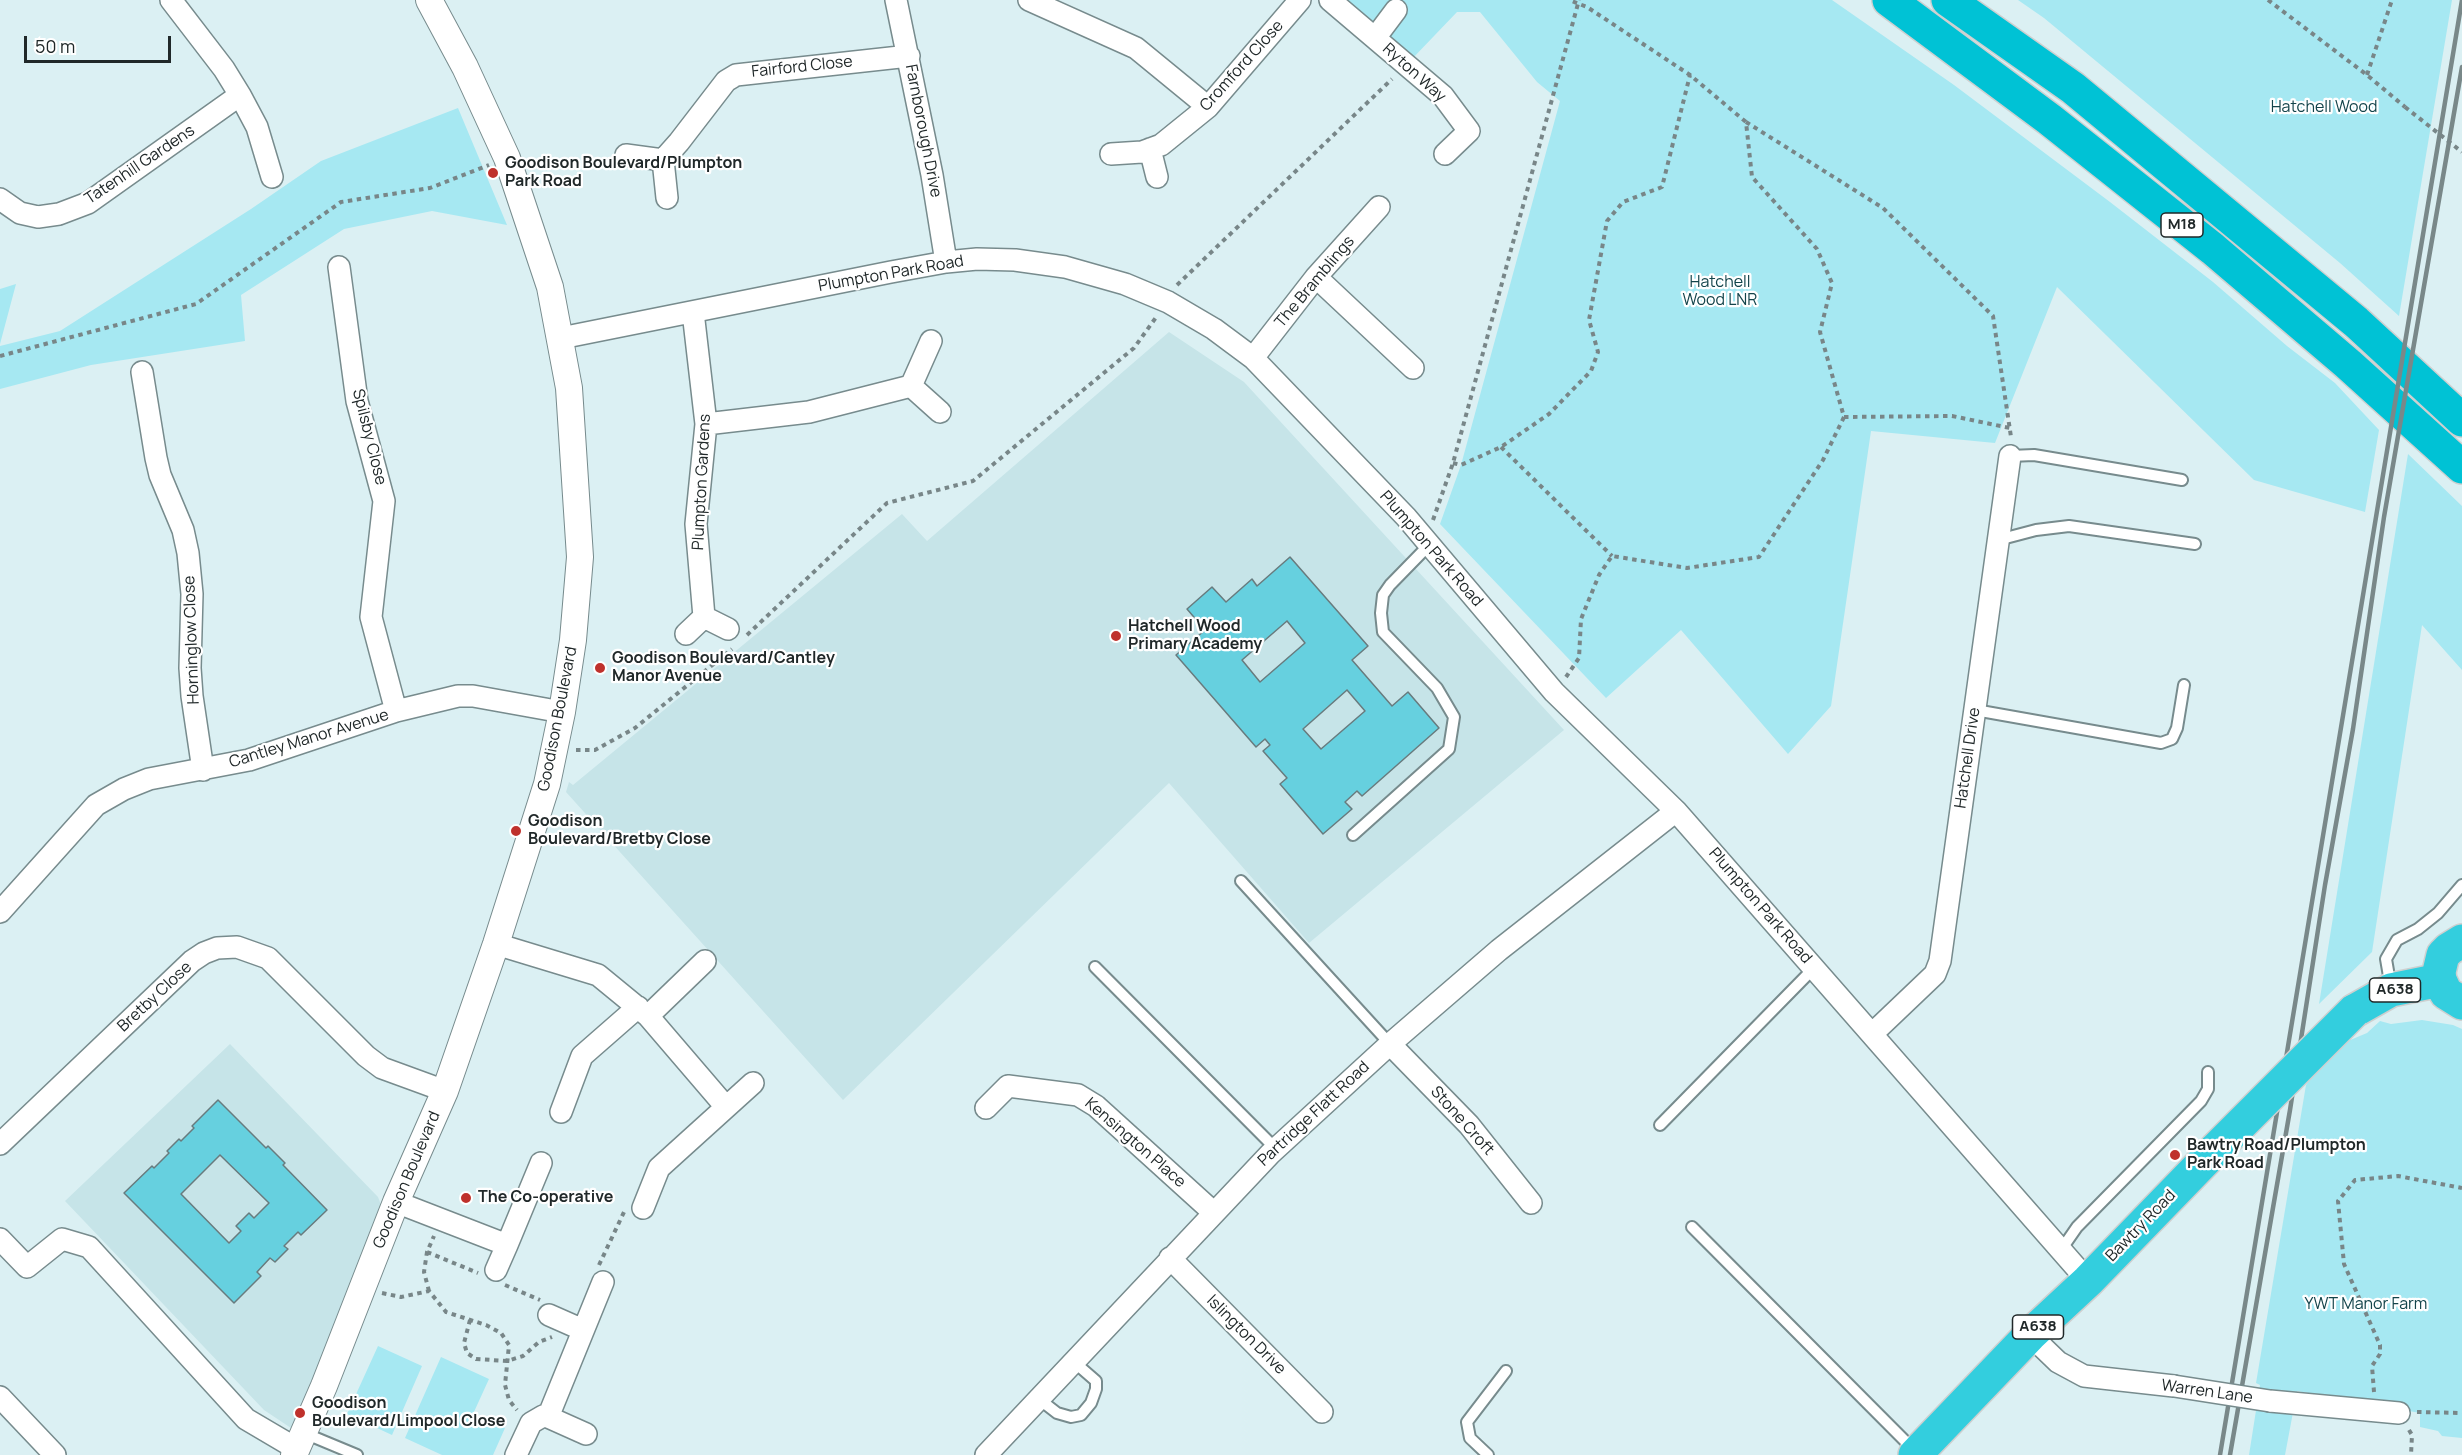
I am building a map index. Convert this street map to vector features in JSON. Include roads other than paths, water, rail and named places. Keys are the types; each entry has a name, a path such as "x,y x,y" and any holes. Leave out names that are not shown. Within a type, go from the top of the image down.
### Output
{"highway":[{"name":"M18","path":"1889,0 2049,119 2213,249 2348,364 2462,467"},
{"name":"M18","path":"1948,0 2073,88 2356,322 2462,420"},
{"name":"A638","path":"2462,941 2449,949 2443,955 2440,963 2440,980 2446,993 2462,1003"},
{"name":"Bawtry Road","path":"1916,1454 2030,1335 2088,1281 2354,1011 2391,990 2440,980"}],"street":[{"path":"171,0 224,69 240,94 256,127 272,177"},
{"name":"Goodison Boulevard","path":"298,1446 396,1202 445,1091 496,944 547,784 562,712 573,640 579,557 569,388 550,287 507,158 465,67 429,0"},
{"name":"Farnborough Drive","path":"896,0 932,175 946,262"},
{"path":"1029,0 1136,48 1208,107"},
{"name":"Cromford Close","path":"1111,154 1142,152 1161,145 1208,107 1300,0"},
{"name":"Ryton Way","path":"1330,0 1443,96 1469,131 1445,154"},
{"path":"1375,38 1396,10"},
{"name":"Fairford Close","path":"663,160 680,142 726,81 736,75 909,56"},
{"name":"Tatenhill Gardens","path":"0,200 20,213 38,217 59,214 88,202 240,94"},
{"path":"1150,149 1157,177"},
{"path":"626,155 663,160 667,198"},
{"name":"The Bramblings","path":"1253,358 1316,277 1379,207"},
{"name":"Plumpton Park Road","path":"561,338 946,262 1015,260 1065,267 1125,284 1168,302 1214,329 1253,358 1427,540 1554,692 1676,811 2088,1281"},
{"name":"Spilsby Close","path":"339,267 357,401 384,501 371,617 396,711"},
{"path":"1316,277 1413,368"},
{"name":"Plumpton Gardens","path":"693,312 706,424 696,524 704,617"},
{"path":"910,386 931,341"},
{"name":"Horninglow Close","path":"142,372 160,475 183,530 188,553 192,581 190,668 203,770"},
{"path":"706,424 809,412 910,386"},
{"path":"910,386 940,412"},
{"name":"Hatchell Drive","path":"1872,1034 1935,974 1940,961 2010,456"},
{"path":"686,634 704,617 735,638"},
{"name":"Cantley Manor Avenue","path":"0,912 96,804 149,779 249,760 436,700 465,696 562,712"},
{"name":"Partridge Flatt Road","path":"986,1455 1213,1212 1276,1149 1390,1044 1499,950 1676,811"},
{"path":"496,944 598,975 643,1011 726,1107"},
{"name":"Bretby Close","path":"0,1144 192,961 217,948 237,947 268,958 366,1056 382,1068 445,1091"},
{"path":"561,1112 582,1056 705,961"},
{"name":"Stone Croft","path":"1390,1044 1469,1125 1531,1203"},
{"path":"643,1208 659,1168 753,1083"},
{"name":"Kensington Place","path":"986,1108 1008,1086 1078,1095 1096,1106 1213,1212"},
{"path":"494,1275 541,1163"},
{"path":"396,1202 507,1245"},
{"path":"0,1239 27,1267 62,1239 89,1247 246,1419 298,1446"},
{"name":"Islington Drive","path":"1170,1258 1322,1412"},
{"path":"516,1455 539,1420 567,1323 603,1282"},
{"name":"Warren Lane","path":"2030,1335 2058,1362 2084,1376 2174,1386 2270,1401 2399,1413"},
{"path":"0,1397 55,1455"},
{"path":"539,1420 586,1434"}],"lane":[{"path":"2010,456 2034,455 2182,480"},
{"path":"1998,540 2036,530 2069,526 2195,544"},
{"path":"1353,835 1449,749 1454,717 1437,688 1383,632 1381,613 1383,594 1427,540"},
{"path":"1975,710 2160,742 2172,739 2177,728 2184,685"},
{"path":"1241,880 1390,1044"},
{"path":"2391,990 2386,959 2397,940 2418,929 2438,913 2462,885"},
{"path":"1095,967 1276,1149"},
{"path":"1660,1125 1814,968"},
{"path":"2061,1250 2077,1227 2201,1101 2208,1089 2208,1072"},
{"path":"1692,1227 1916,1454"},
{"path":"1039,1399 1057,1413 1071,1417 1081,1415 1091,1403 1096,1381 1073,1361"},
{"path":"1488,1455 1470,1438 1467,1422 1506,1371"},
{"path":"298,1446 357,1455"}],"railway":[{"path":"2220,1455 2462,0"},
{"path":"2230,1455 2353,729 2384,517 2462,67"}],"place":[{"name":"Goodison Boulevard/Plumpton Park Road","path":"493,173"},
{"name":"Hatchell Wood Primary Academy","path":"1116,636"},
{"name":"Goodison Boulevard/Cantley Manor Avenue","path":"600,668"},
{"name":"Goodison Boulevard/Bretby Close","path":"516,831"},
{"name":"Bawtry Road/Plumpton Park Road","path":"2175,1155"},
{"name":"The Co-operative","path":"466,1198"},
{"name":"Goodison Boulevard/Limpool Close","path":"300,1413"}],"park label":[{"name":"Hatchell Wood","path":"2324,108"},
{"name":"Hatchell Wood LNR","path":"1720,292"},
{"name":"YWT Manor Farm","path":"2366,1305"}]}
